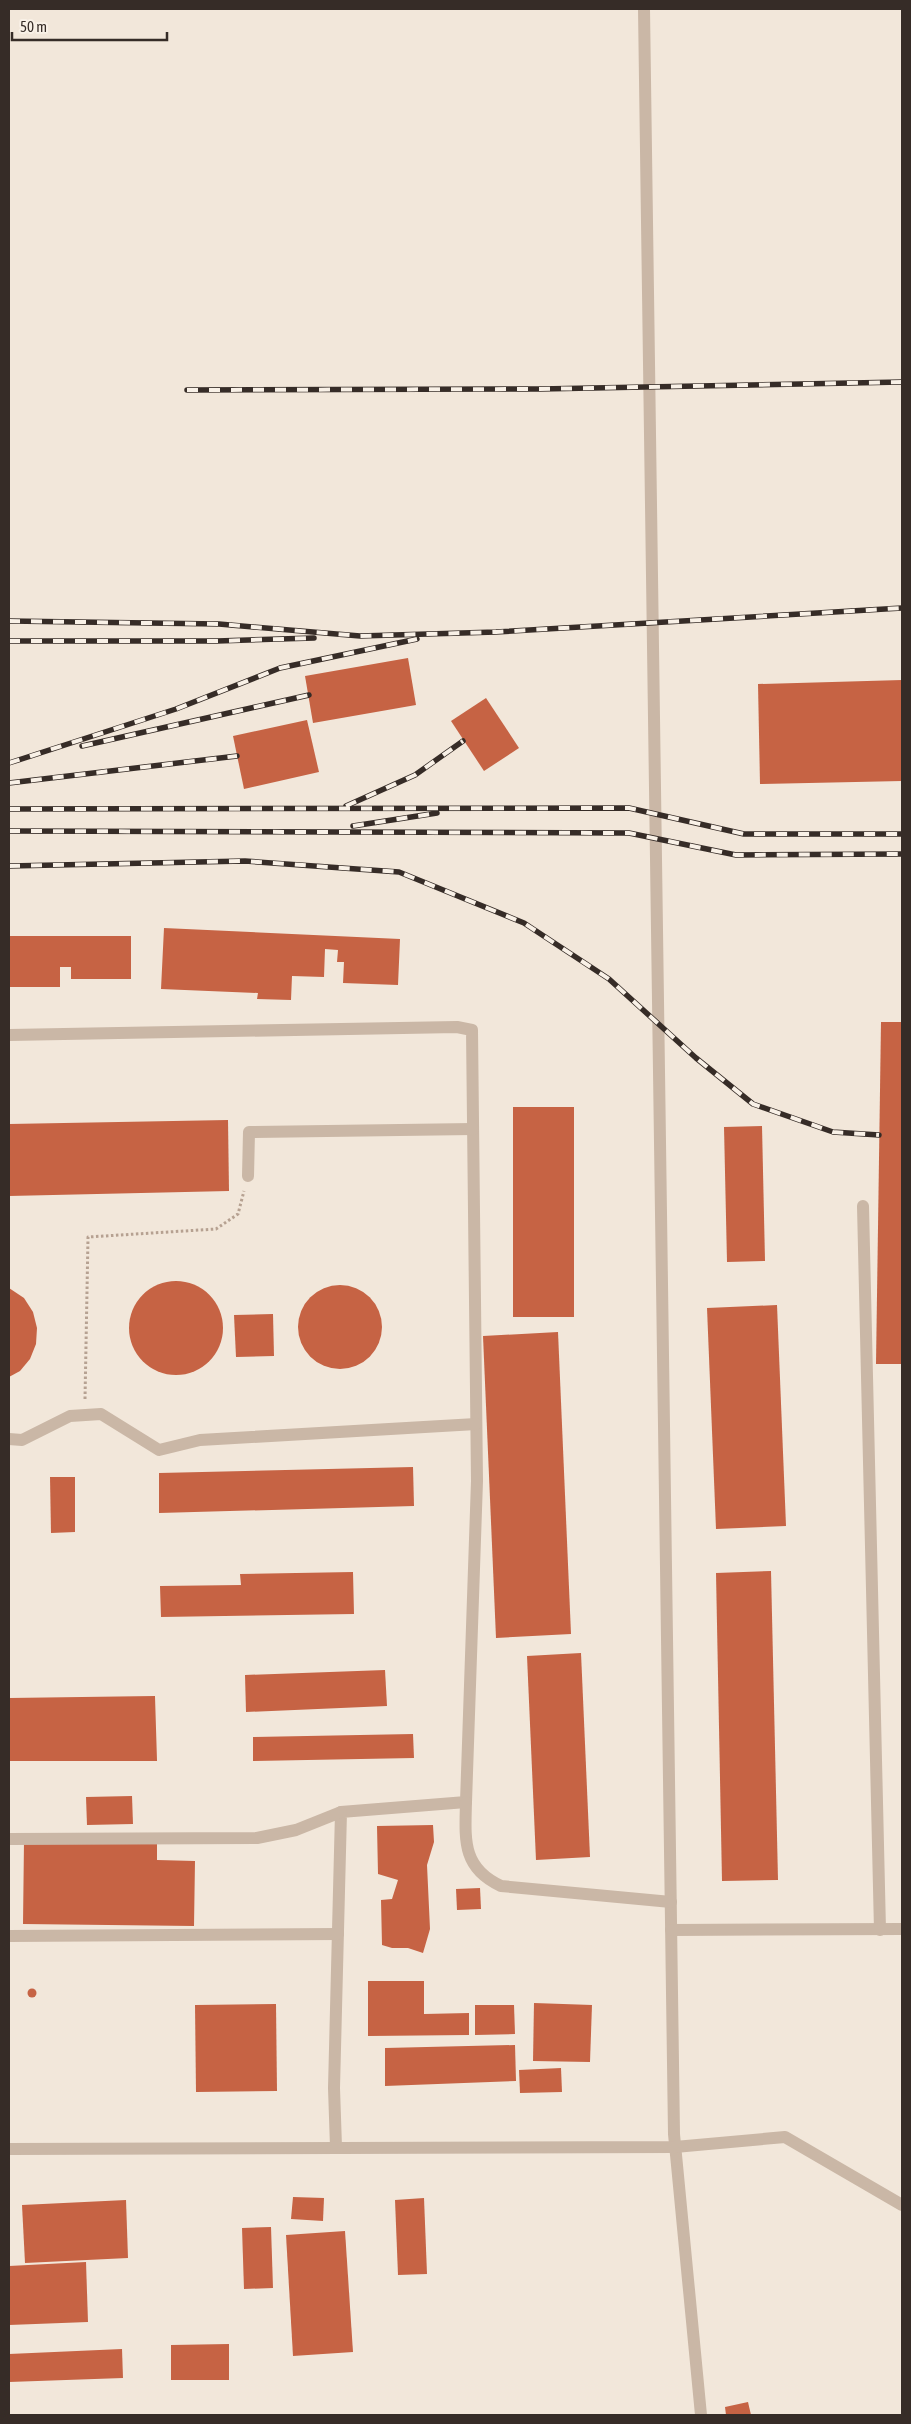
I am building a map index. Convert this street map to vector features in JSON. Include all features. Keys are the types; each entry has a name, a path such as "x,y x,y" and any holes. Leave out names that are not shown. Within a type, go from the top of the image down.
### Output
{"street":[{"path":"644,9 670,1902 675,2140 701,2415"},
{"path":"9,1035 457,1027 472,1030 476,1490 465,1835 469,1856 474,1866 491,1882 501,1886 670,1902"},
{"path":"248,1176 249,1132 473,1129"},
{"path":"863,1206 880,1930"},
{"path":"9,1439 22,1440 70,1416 101,1414 159,1450 200,1440 476,1424"},
{"path":"9,1839 257,1838 296,1830 341,1812 466,1802"},
{"path":"336,2147 334,2088 341,1812"},
{"path":"671,1930 902,1930"},
{"path":"9,1936 338,1934"},
{"path":"9,2149 336,2147 785,2136 902,2205"}],"path":[{"path":"85,1415 88,1237 216,1229 238,1214 248,1176"}],"building":[{"path":"408,658 416,705 313,723 305,676"},
{"path":"902,680 902,781 760,784 758,684"},
{"path":"486,698 519,748 484,771 451,721"},
{"path":"307,720 319,772 244,789 233,736"},
{"path":"164,928 400,939 398,985 343,983 344,962 337,962 338,950 325,949 324,977 292,976 291,1000 257,999 258,993 161,989"},
{"path":"9,936 131,936 131,979 71,979 71,967 60,967 60,987 9,987"},
{"path":"881,1022 902,1022 902,1364 876,1364"},
{"path":"513,1107 574,1107 574,1317 513,1317"},
{"path":"228,1120 229,1191 9,1196 9,1124"},
{"path":"762,1126 765,1261 727,1262 724,1127"},
{"path":"176,1281 194,1284 209,1295 220,1310 223,1328 220,1346 209,1361 194,1372 176,1375 158,1372 143,1361 132,1346 129,1328 132,1310 143,1295 158,1284"},
{"path":"332,1285 348,1285 364,1292 375,1303 382,1319 379,1343 370,1357 364,1362 348,1369 332,1369 316,1362 305,1351 298,1335 298,1319 305,1303 316,1292"},
{"path":"9,1288 24,1298 33,1312 37,1328 36,1344 30,1359 20,1371 9,1377"},
{"path":"777,1305 786,1526 716,1529 707,1308"},
{"path":"273,1314 274,1356 236,1357 234,1315"},
{"path":"558,1332 571,1634 496,1638 483,1336"},
{"path":"413,1467 414,1506 159,1513 159,1473"},
{"path":"50,1477 75,1477 75,1532 51,1533"},
{"path":"771,1571 778,1880 722,1881 716,1573"},
{"path":"353,1572 354,1614 161,1617 160,1586 241,1585 240,1574"},
{"path":"581,1653 590,1857 536,1860 527,1656"},
{"path":"385,1670 387,1706 246,1712 245,1675"},
{"path":"155,1696 157,1761 9,1761 9,1698"},
{"path":"413,1734 414,1758 253,1761 253,1737"},
{"path":"132,1796 133,1824 87,1825 86,1797"},
{"path":"433,1825 434,1842 427,1865 430,1929 423,1953 408,1948 392,1948 382,1945 381,1900 392,1899 398,1880 378,1874 377,1826"},
{"path":"24,1841 157,1843 157,1860 195,1861 194,1926 23,1924"},
{"path":"480,1888 481,1909 457,1910 456,1889"},
{"path":"368,1981 424,1981 424,2014 469,2013 469,2035 368,2036"},
{"path":"32,1988 37,1993 32,1998 27,1993"},
{"path":"534,2003 592,2005 590,2062 533,2061"},
{"path":"276,2004 277,2091 196,2092 195,2005"},
{"path":"475,2005 514,2005 515,2034 475,2035"},
{"path":"515,2045 516,2081 385,2086 385,2048"},
{"path":"561,2068 562,2092 520,2093 519,2070"},
{"path":"293,2197 324,2198 323,2221 291,2219"},
{"path":"424,2198 427,2274 398,2275 395,2200"},
{"path":"126,2200 128,2258 25,2263 22,2205"},
{"path":"271,2227 273,2288 244,2289 242,2228"},
{"path":"345,2231 353,2352 293,2356 286,2235"},
{"path":"86,2262 88,2322 9,2325 9,2266"},
{"path":"229,2344 229,2380 171,2380 171,2345"},
{"path":"122,2349 123,2378 9,2382 9,2354"},
{"path":"748,2402 751,2415 726,2415 725,2407"}],"railway":[{"path":"187,390 540,389 902,382"},
{"path":"9,621 219,624 360,636 496,632 902,608"},
{"path":"9,641 217,641 314,638"},
{"path":"9,763 176,709 280,668 417,639"},
{"path":"82,746 309,695"},
{"path":"346,806 415,775 463,741"},
{"path":"9,783 237,756"},
{"path":"9,809 629,808 744,834 902,834"},
{"path":"353,826 437,813"},
{"path":"9,831 629,833 736,855 902,854"},
{"path":"9,866 245,861 399,872 524,923 609,979 696,1058 753,1104 833,1132 879,1135"}]}
